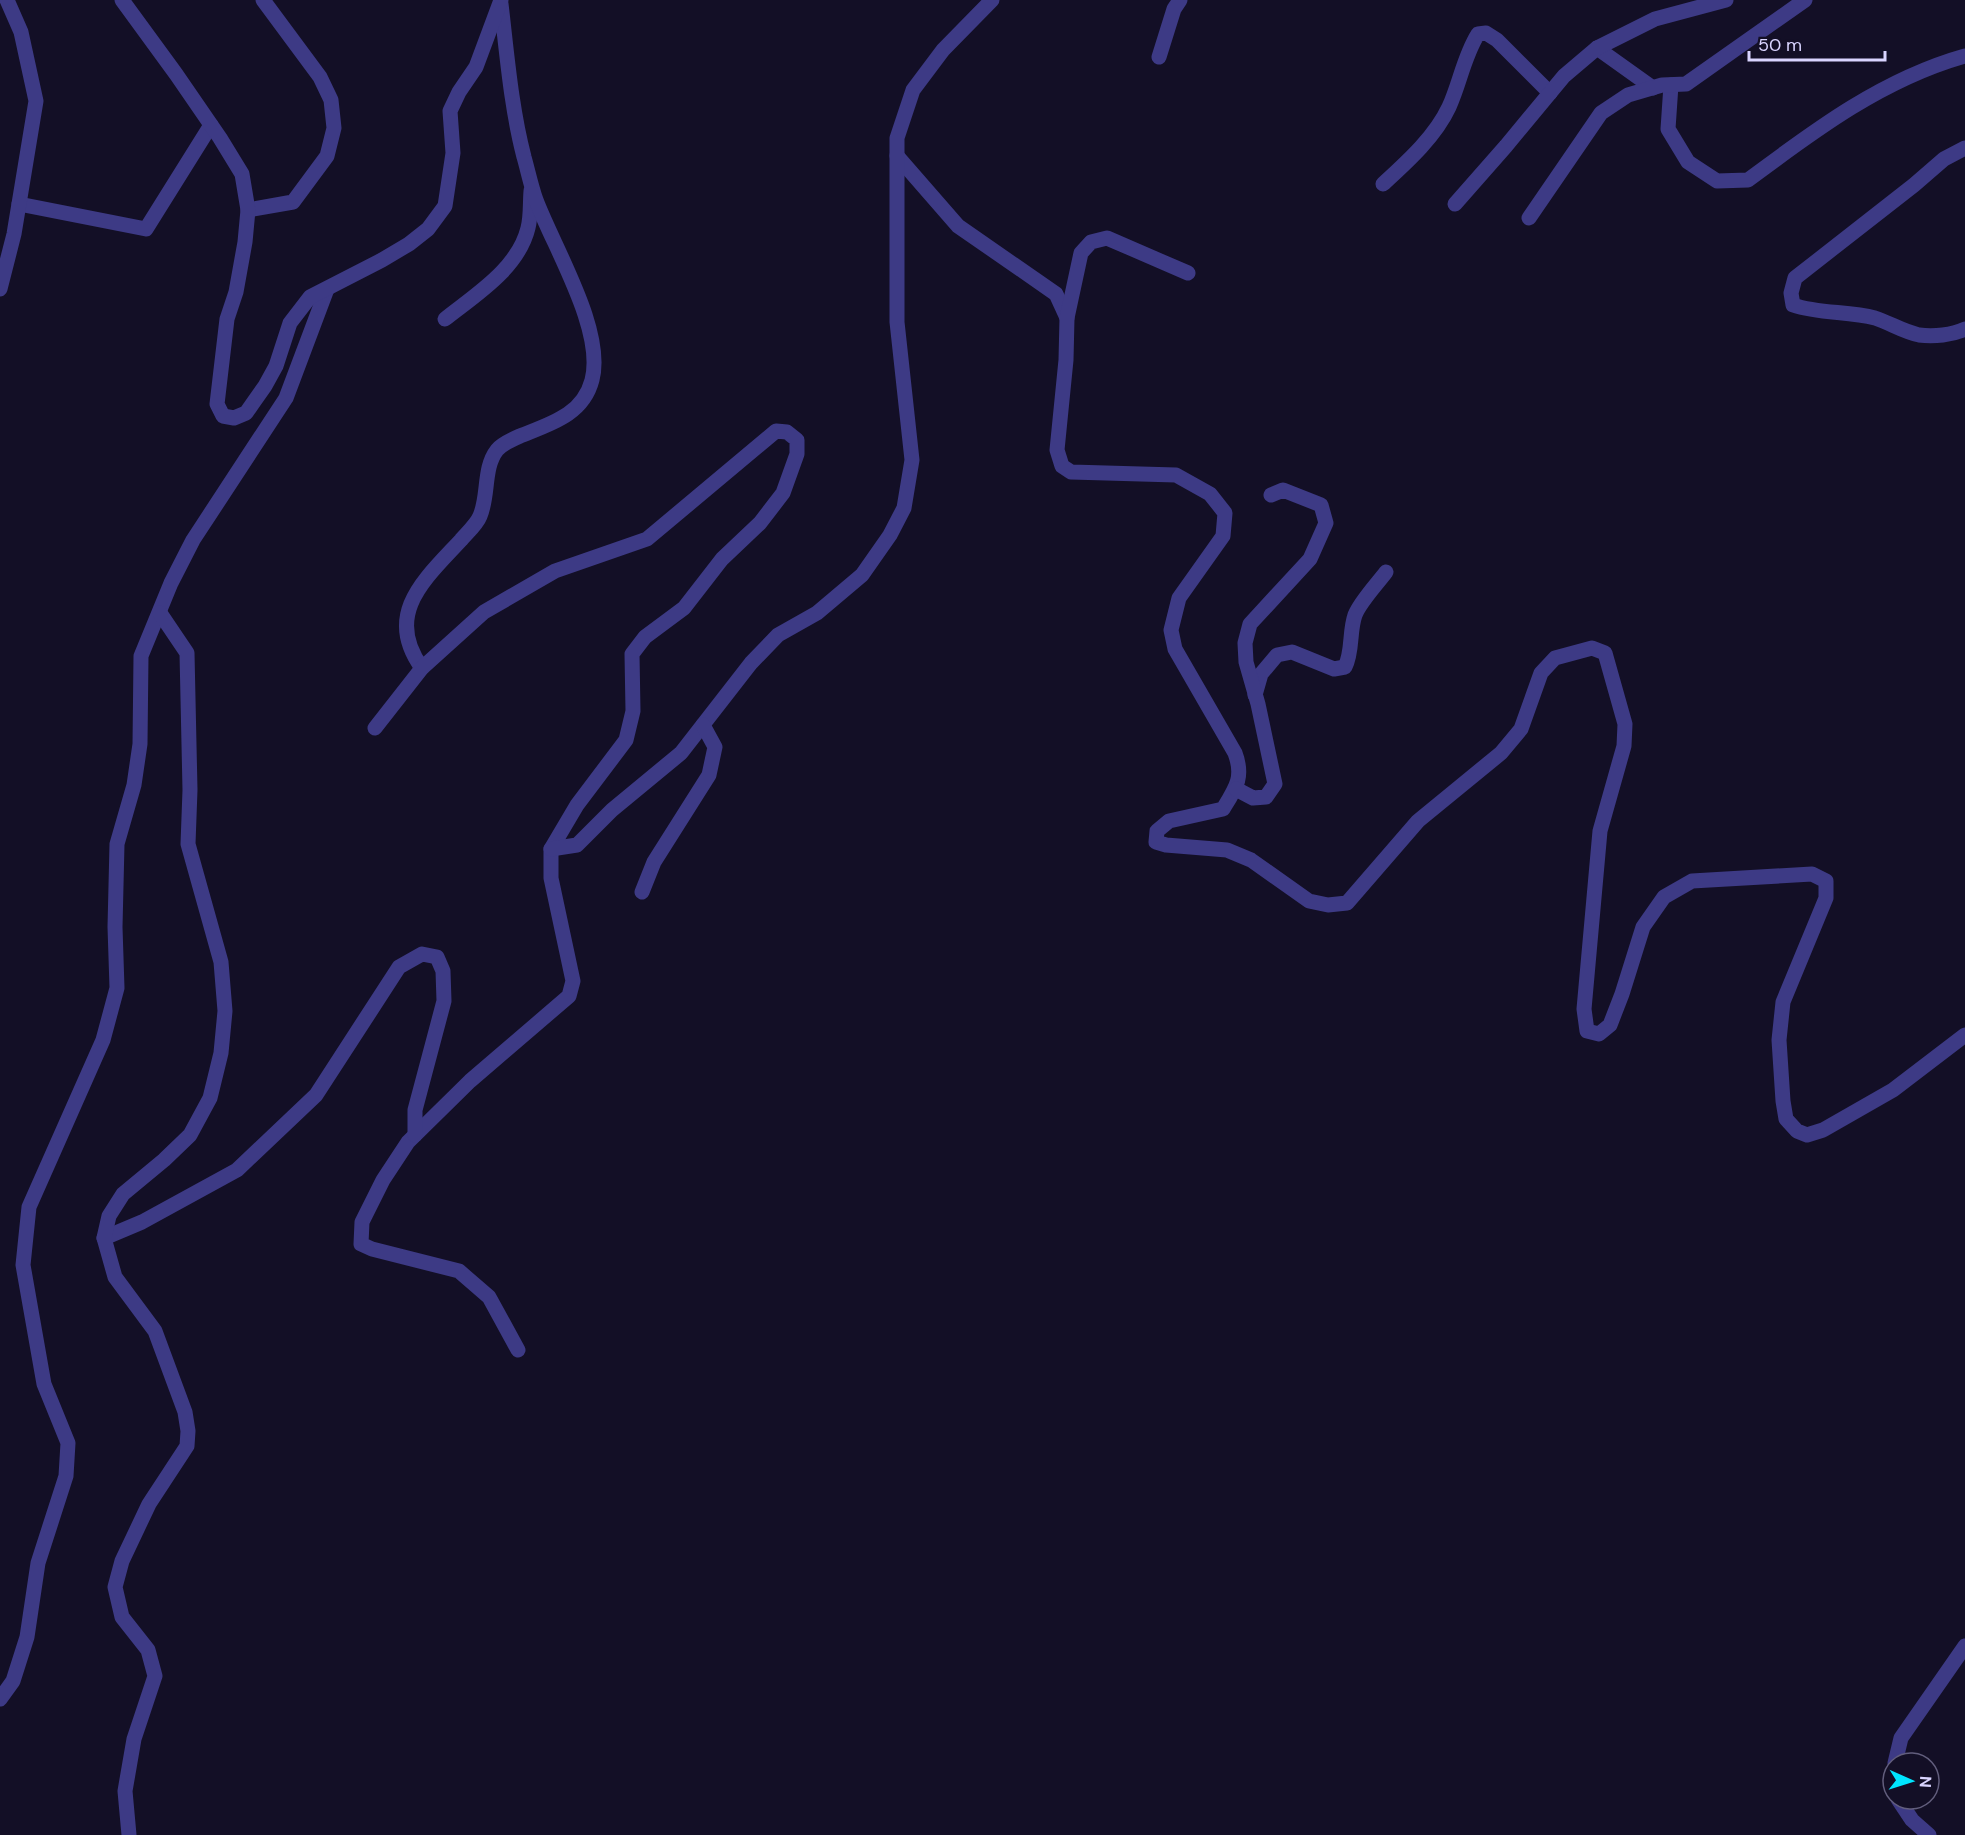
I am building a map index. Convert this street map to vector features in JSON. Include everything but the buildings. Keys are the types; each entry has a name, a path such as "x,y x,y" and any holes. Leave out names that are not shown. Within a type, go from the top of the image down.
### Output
{"street":[{"path":"0,289 14,234 36,101 21,32 7,0"},
{"path":"122,0 177,74 242,174 248,210 245,242 236,291 227,319 217,405 223,416 234,418 246,413 265,386 276,366 290,323 310,297 409,244 428,229 445,206 453,153 450,111 459,92 476,67 501,2"},
{"path":"248,210 293,202 327,156 334,128 331,100 320,77 263,0"},
{"path":"551,849 577,845 612,810 681,753 751,663 778,635 817,613 862,575 890,535 904,508 912,460 897,322 897,138 913,90 943,50 992,0"},
{"path":"1159,57 1174,9 1180,0"},
{"path":"1455,204 1564,76 1597,48 1655,19 1726,0"},
{"path":"1529,218 1601,112 1628,95 1653,88 1686,84 1805,0"},
{"path":"422,668 412,654 407,641 407,611 423,582 480,518 486,498 489,468 497,449 567,417 584,398 592,380 594,353 589,322 532,186 515,112 501,2"},
{"path":"1383,184 1421,148 1449,108 1471,44 1478,34 1486,33 1497,40 1550,93"},
{"path":"1597,48 1653,88"},
{"path":"1671,85 1668,129 1683,154 1688,162 1717,182 1730,182 1748,180 1841,113 1876,92 1942,63 1965,56"},
{"path":"19,204 146,229 212,125"},
{"path":"1965,148 1944,159 1795,278 1791,293 1792,305 1806,310 1833,311 1875,318 1919,335 1952,334 1965,329"},
{"path":"897,156 958,226 1056,294 1067,318"},
{"path":"445,319 491,283 517,255 528,229 532,186"},
{"path":"1188,273 1107,238 1090,242 1082,253 1067,318 1066,360 1058,450 1062,466 1071,472 1176,475 1210,494 1225,513 1223,536 1179,598 1171,630 1175,649 1240,766 1236,789 1223,809 1169,821 1157,831 1156,842 1166,845 1227,850 1251,860 1309,901 1328,905 1347,903 1418,821 1501,753 1521,729 1541,673 1555,658 1592,648 1605,653 1625,724 1624,746 1600,831 1584,1009 1587,1030 1599,1034 1610,1024 1643,927 1664,897 1692,881 1812,874 1826,881 1827,898 1783,1002 1779,1040 1786,1119 1797,1131 1807,1135 1822,1130 1893,1090 1965,1035"},
{"path":"0,1699 13,1681 27,1637 38,1563 66,1476 68,1443 44,1384 23,1265 29,1207 103,1040 117,988 115,927 117,844 134,785 140,744 141,656 171,584 193,540 286,399 327,289"},
{"path":"375,728 422,668 484,612 555,571 647,539 776,431 787,432 797,440 797,453 783,493 759,523 722,559 684,608 645,637 632,654 633,711 626,740 577,805 551,849 551,878 573,981 569,996 470,1081 408,1142 383,1180 362,1222 361,1244 372,1249 459,1271 489,1297 518,1350"},
{"path":"1236,789 1253,798 1266,797 1275,783 1256,695 1246,662 1245,643 1250,624 1310,559 1326,523 1321,505 1283,490 1270,495"},
{"path":"1256,695 1261,674 1277,655 1292,652 1334,669 1345,667 1350,657 1351,630 1356,613 1386,572"},
{"path":"129,1835 124,1791 134,1739 155,1676 148,1650 122,1617 115,1587 122,1561 149,1504 187,1446 188,1431 185,1412 155,1330 115,1277 104,1238 109,1216 123,1194 190,1135 210,1098 221,1053 225,1011 221,962 188,844 190,790 187,653 160,613"},
{"path":"642,892 654,862 709,775 715,747 703,725"},
{"path":"104,1238 142,1222 237,1170 316,1095 399,967 422,954 437,957 443,971 444,1001 414,1110 415,1136"},
{"path":"1898,1751 1901,1738 1965,1646"},
{"path":"1906,1811 1912,1820 1929,1835"}]}
